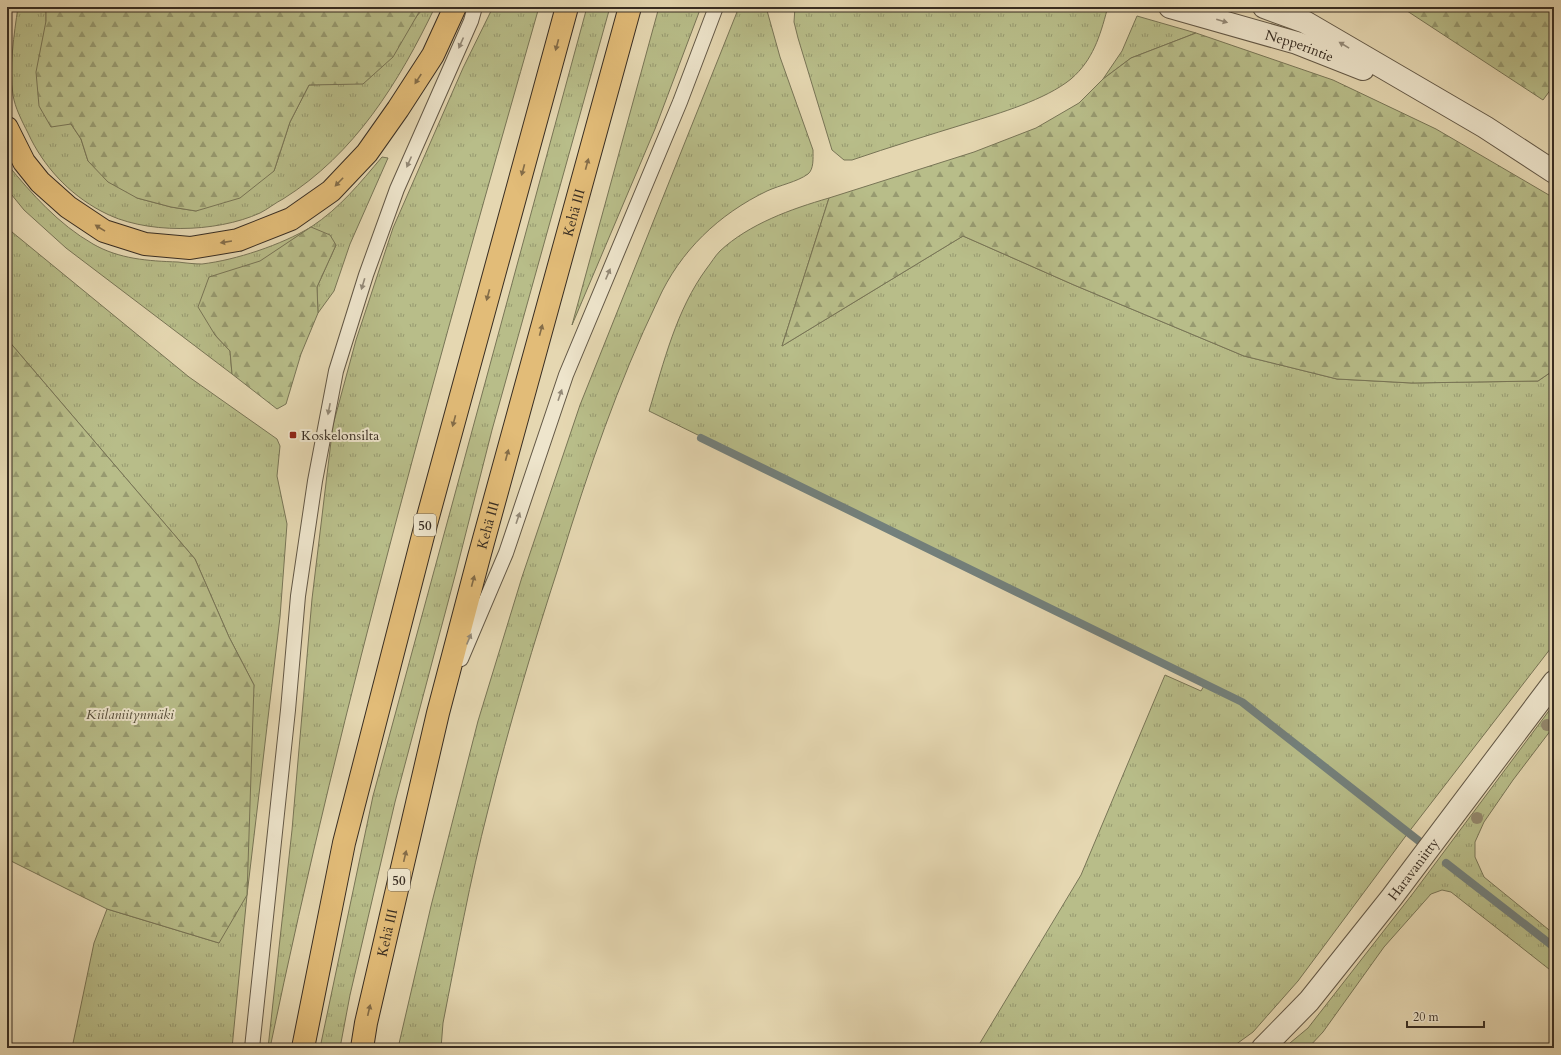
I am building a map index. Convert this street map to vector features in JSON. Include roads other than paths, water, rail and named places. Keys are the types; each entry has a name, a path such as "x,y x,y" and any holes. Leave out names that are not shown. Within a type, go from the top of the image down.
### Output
{"highway":[{"path":"7,128 24,162 40,182 68,207 104,231 145,244 190,248 238,240 291,219 330,191 367,153 433,55 455,7"},
{"name":"50","path":"303,1048 344,843 426,524 567,7"},
{"name":"Kehä III","path":"362,1048 366,1023 438,713 479,557 630,7"}],"street":[{"name":"Nepperintie","path":"1170,7 1297,42 1426,93"},
{"name":"Nepperintie","path":"1264,7 1305,22 1485,127 1554,172"},
{"name":"Haravaniitty","path":"1263,1048 1309,1001 1392,897 1554,682"}],"lane":[{"path":"252,1048 288,710 298,596 315,481 336,371 366,275 397,189 471,20 475,7"},
{"path":"438,713 506,553 566,375 680,102 716,7"}],"waterway":[{"path":"701,438 1242,702 1419,841"},
{"path":"1446,863 1554,947"}],"place":[{"name":"Koskelonsilta","path":"293,435"}],"park label":[{"name":"Kiilaniitynmäki","path":"130,714"}]}
